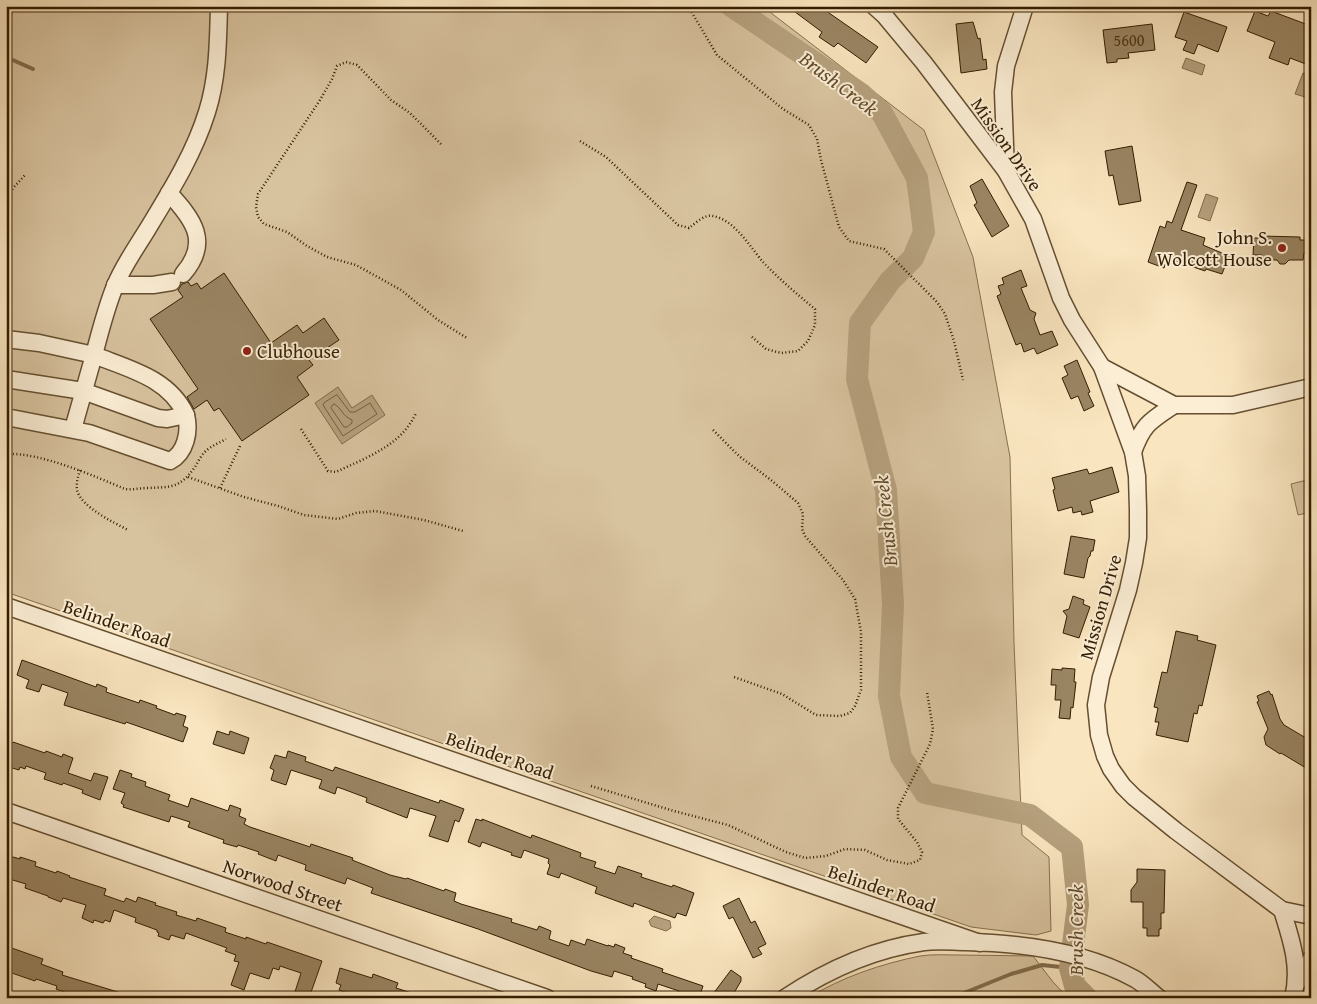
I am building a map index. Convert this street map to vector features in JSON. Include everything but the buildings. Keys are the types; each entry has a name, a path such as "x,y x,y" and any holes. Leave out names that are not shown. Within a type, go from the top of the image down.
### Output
{"street":[{"path":"73,429 115,285 169,193 195,144 207,112 213,90 218,52 219,6"},
{"name":"Mission Drive","path":"874,6 924,63 1006,171 1033,219 1061,298 1072,320 1102,367 1133,452 1138,510 1138,538 1128,590 1101,677 1096,705 1099,735 1105,756 1123,786 1183,837 1282,910 1311,916"},
{"path":"1006,171 1003,92 1006,66 1025,6"},
{"path":"115,285 153,285 177,278 191,265 198,250 197,232 187,212 169,193"},
{"path":"6,339 39,343 94,355 146,375 174,396 186,415 188,425 186,440 178,455 170,462 73,429 6,417"},
{"path":"1102,367 1174,404 1233,405 1311,387"},
{"path":"6,378 83,390 158,418 167,419 186,415"},
{"path":"1133,452 1143,428 1152,419 1174,404"},
{"name":"Belinder Road","path":"6,606 980,942"},
{"name":"Norwood Street","path":"6,811 546,998"},
{"path":"1282,910 1294,949 1295,990"},
{"path":"785,998 812,980 839,966 896,949 926,942 980,942 1034,948 1085,958 1136,980 1159,998"},
{"path":"1295,990 1311,959"}],"path":[{"path":"688,6 717,55 783,109 809,125 817,139 839,227 849,241 884,250 930,295 945,314 954,341 963,380"},
{"path":"441,144 410,113 391,100 357,65 346,62 337,66 320,100 269,175 258,194 256,207 258,217 264,224 287,232 327,257 374,274 401,290 438,320 467,338"},
{"path":"580,141 606,157 678,225 690,228 705,216 713,216 723,220 739,231 763,262 791,290 815,309 815,325 808,341 798,351 782,353 766,349 751,336"},
{"path":"6,198 26,174"},
{"path":"301,429 328,471 336,472 382,450 395,441 410,425 416,413"},
{"path":"713,430 739,456 798,503 803,514 802,529 805,536 843,580 855,598 861,632 861,690 850,713 840,716 816,715 782,694 734,678"},
{"path":"6,454 26,456 80,470 134,490 172,487 180,483 188,477 206,451 226,439"},
{"path":"220,488 240,446"},
{"path":"80,470 77,479 77,489 80,498 91,508 128,530"},
{"path":"188,477 244,497 304,515 338,519 356,513 375,511 424,520 463,531"},
{"path":"591,786 728,825 786,852 805,858 826,856 845,849 864,850 887,860 909,864 920,860 922,852 898,819 898,808 930,744 933,729 927,692"}],"shaded area":[{"path":"6,6 762,6 924,130 973,257 1010,457 1014,643 1022,835 1049,857 1051,931 1036,935 971,927 6,592"},
{"path":"1307,480 1311,495 1311,512 1298,515 1291,484"},
{"path":"925,955 1033,956 1068,998 808,998 821,990 862,972"}],"water":[{"path":"1186,58 1205,65 1202,75 1182,68"},
{"path":"1303,73 1311,76 1311,82 1305,97 1295,94"},
{"path":"1206,194 1218,198 1210,221 1198,217"},
{"path":"338,387 352,408 372,395 385,415 342,444 315,403"},
{"path":"654,916 670,921 671,928 666,931 651,926 649,921"}],"waterway":[{"path":"193,10 199,6"},
{"name":"Brush Creek","path":"731,6 860,93 882,113 917,178 924,232 913,258 890,281 860,323 857,379 886,490 893,604 889,696 901,757 925,793 1030,815 1072,847 1078,905 1070,968 1075,986 1087,998"},
{"path":"6,57 33,69"},
{"path":"959,998 964,993 1011,974 1042,965 1070,968"}],"place":[{"name":"John S. Wolcott House","path":"1282,248"},
{"name":"Clubhouse","path":"247,351"}]}
